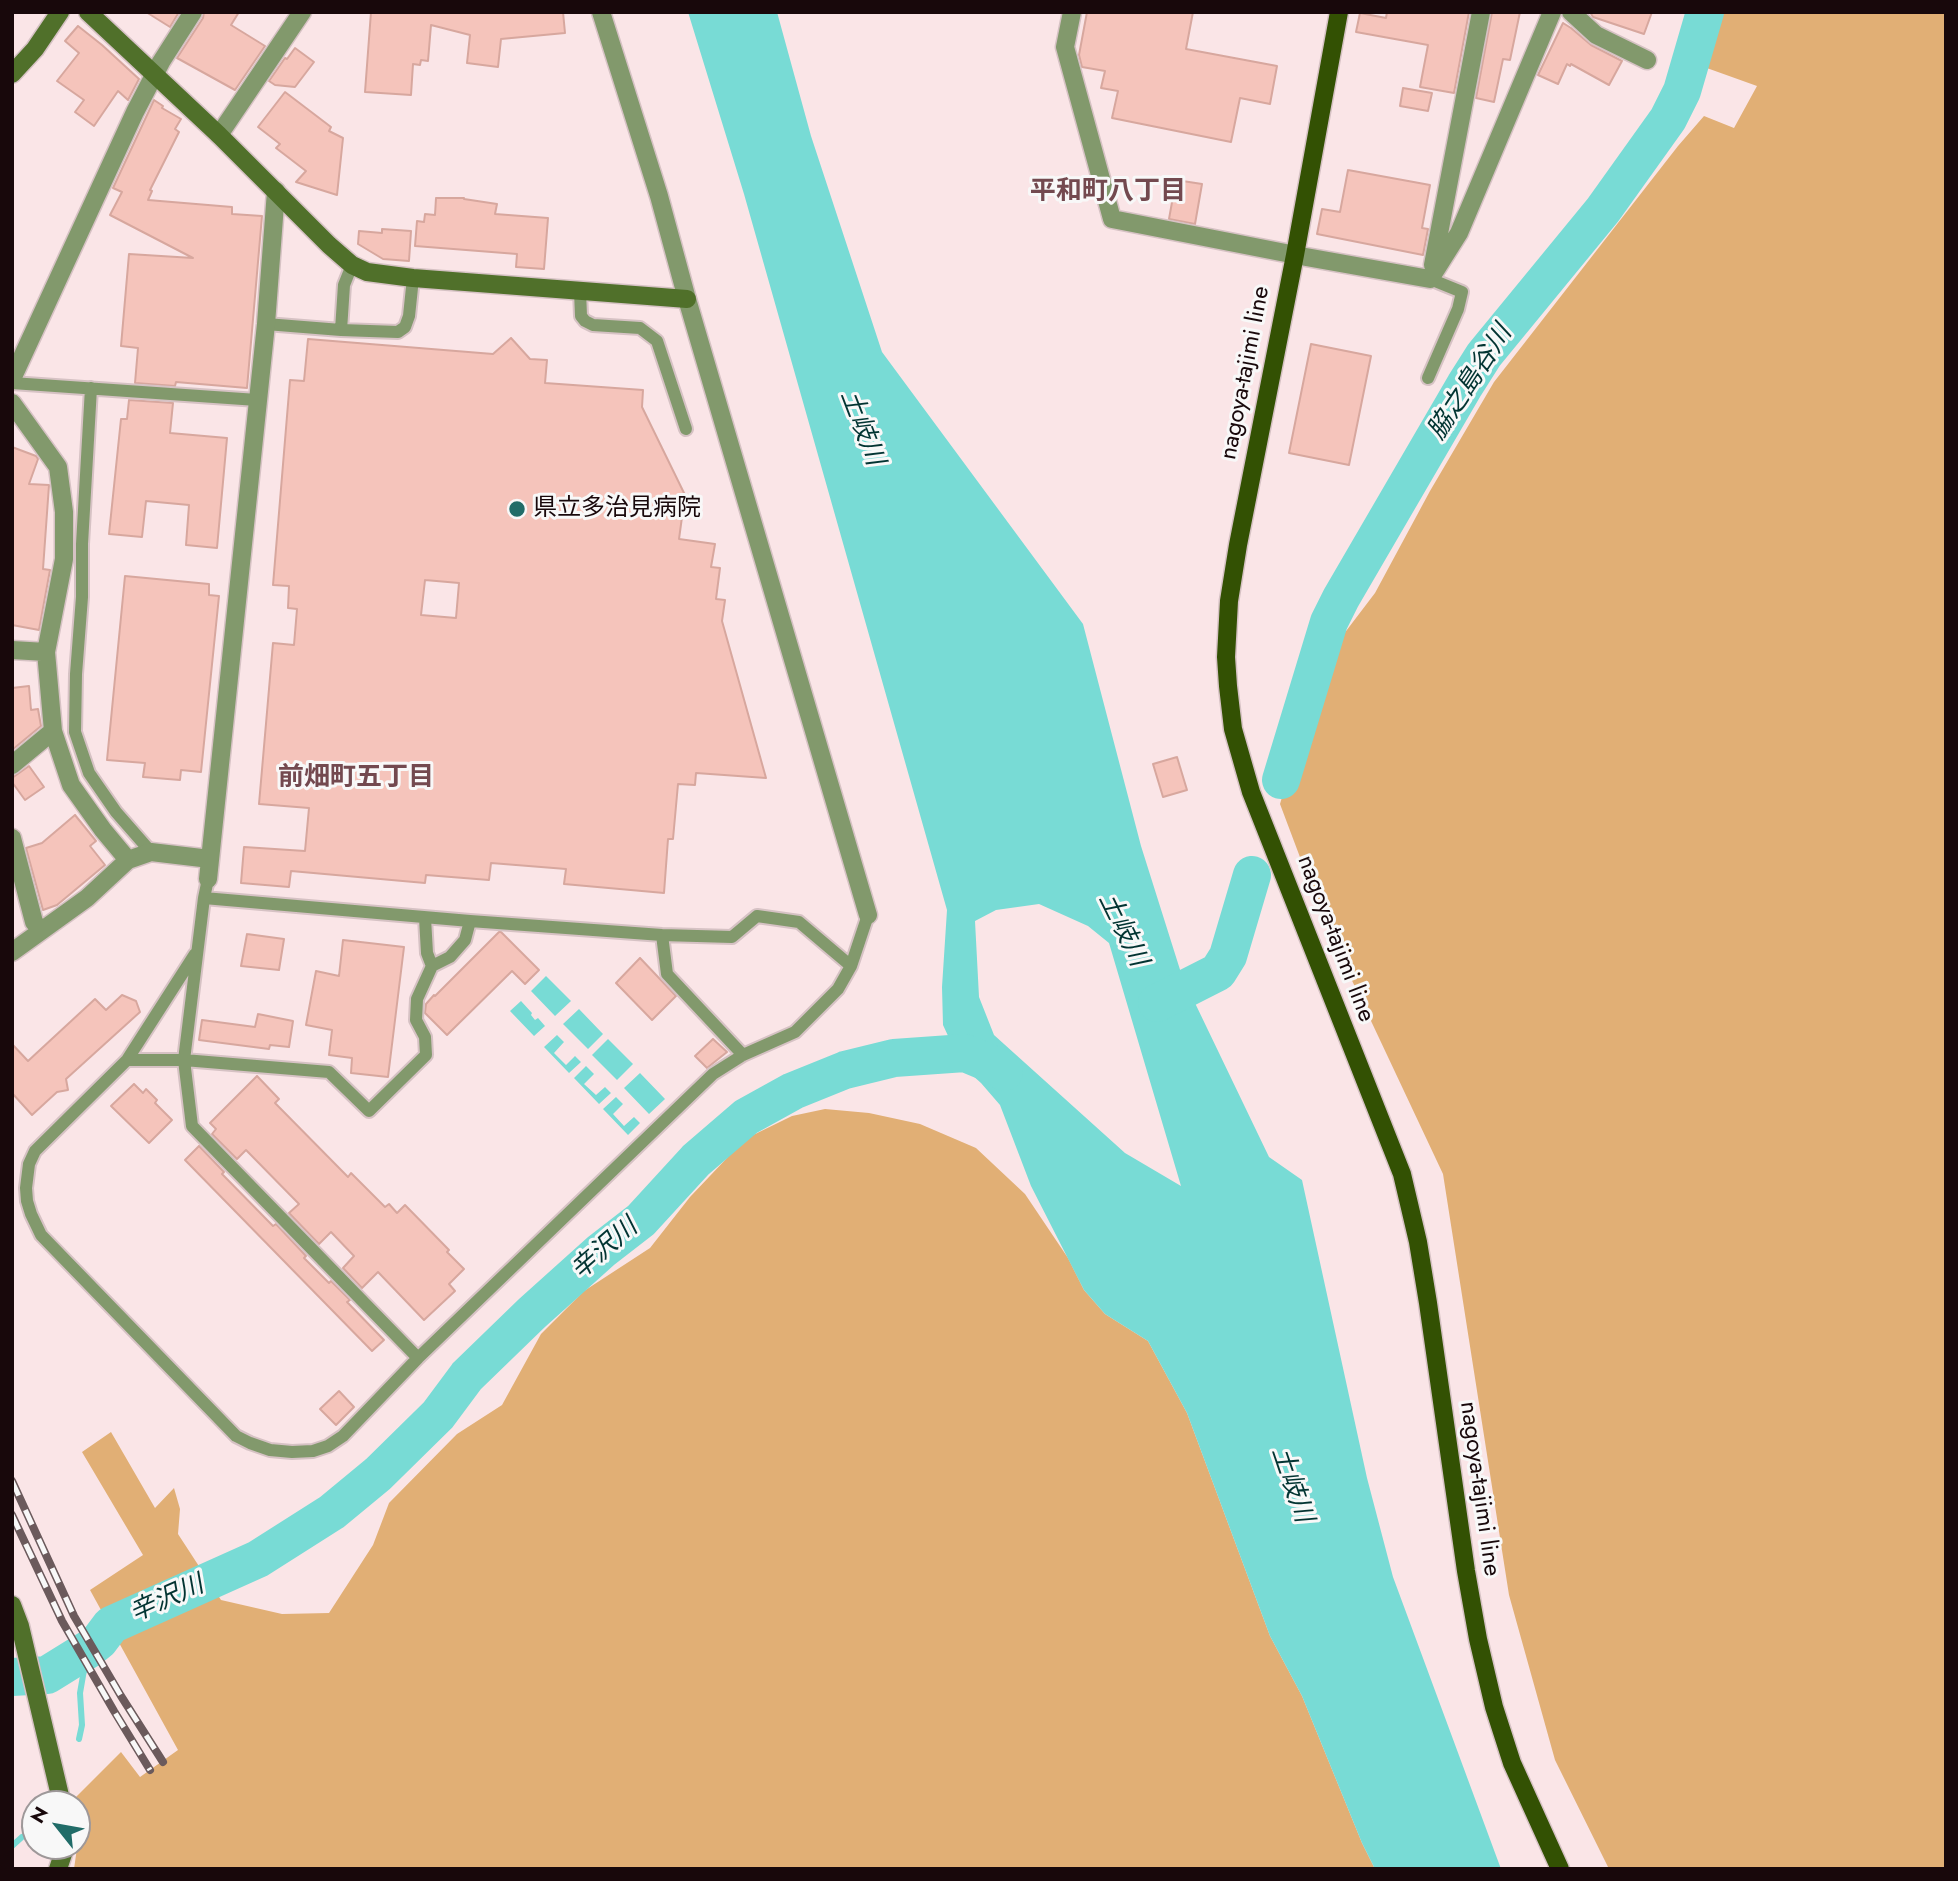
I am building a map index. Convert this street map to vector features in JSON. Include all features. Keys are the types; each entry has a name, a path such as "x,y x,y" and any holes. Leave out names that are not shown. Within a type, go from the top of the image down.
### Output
{"main road":[{"name":"nagoya-tajimi line","path":"1339,12 1295,255 1245,502 1229,601 1226,657 1233,729 1256,804 1402,1174 1429,1303 1464,1559 1478,1639 1494,1707 1513,1763 1560,1869"}],"street":[{"path":"12,74 35,48 60,12"},
{"path":"88,12 352,265 367,272 413,278 687,299"},
{"path":"12,381 135,112 193,12"},
{"path":"219,135 302,12"},
{"path":"601,12 659,196 868,915"},
{"path":"1072,12 1065,47 1112,219 1430,279"},
{"path":"1430,279 1481,12"},
{"path":"1430,279 1459,233 1552,12"},
{"path":"1571,12 1596,36 1647,60"},
{"path":"208,879 266,324 276,191"},
{"path":"12,403 58,467 64,512 64,559 46,652 53,731 71,785 128,860"},
{"path":"12,650 46,652"},
{"path":"12,765 53,731"},
{"path":"12,838 34,922 41,931"},
{"path":"12,952 87,898 128,860 151,852 210,859"},
{"path":"12,1605 20,1626 59,1790"}],"lane":[{"path":"341,330 344,285 352,265"},
{"path":"266,324 398,332 405,327 409,316 413,278"},
{"path":"1428,378 1458,309 1462,292 1430,279"},
{"path":"580,291 581,316 585,321 593,325 640,328 657,341 686,429"},
{"path":"12,381 257,400"},
{"path":"91,388 75,732 89,773 116,812 151,852"},
{"path":"208,879 184,1060 192,1126 418,1358"},
{"path":"204,898 425,918 662,935 732,937 757,916 799,922 850,966"},
{"path":"198,950 127,1060 35,1151 27,1176 27,1201 41,1235 236,1436 270,1450 313,1451 328,1446 343,1436 418,1358 713,1074 743,1055 794,1032 838,989 850,966 868,915"},
{"path":"425,918 432,966"},
{"path":"127,1060 184,1060 329,1072 369,1111 426,1055 425,1037 416,1020 417,999 432,966 450,957 465,940 470,921"},
{"path":"662,935 667,974 743,1055"}],"shaded area":[{"path":"1720,12 1946,12 1946,1869 1609,1869 1555,1760 1509,1595 1443,1174 1324,921 1280,804 1321,664 1375,593 1430,491 1494,382 1704,116 1734,128 1757,86 1704,67"},
{"path":"825,1109 869,1113 920,1124 976,1148 1025,1194 1068,1258 1084,1290 1105,1314 1148,1341 1187,1413 1270,1636 1302,1696 1375,1869 74,1869 75,1860 91,1860 91,1790 83,1790 121,1752 140,1777 178,1750 90,1590 143,1555 82,1452 111,1432 155,1508 174,1488 180,1509 178,1534 221,1600 282,1614 329,1613 373,1545 389,1503 457,1434 502,1405 541,1334 584,1291 650,1248 690,1197 745,1139 792,1116"}],"water":[{"name":"土岐川","path":"688,12 777,12 811,136 882,352 1083,624 1141,846 1182,976 1269,1157 1302,1180 1367,1478 1393,1577 1501,1869 1375,1869 1302,1696 1270,1636 1187,1413 1148,1341 1105,1314 1084,1290 1031,1186 1000,1105 962,1066 943,1025 942,987 947,910 744,194","holes":["1039,904 1088,926 1109,943 1181,1186 1125,1153 994,1035 979,997 975,921 996,910"]},
{"path":"546,976 571,1001 555,1016 531,991"},
{"path":"521,1001 535,1020 538,1018 545,1026 534,1036 510,1011"},
{"path":"579,1009 603,1034 588,1049 563,1024"},
{"path":"557,1035 564,1042 554,1053 566,1065 575,1056 581,1062 569,1073 544,1047"},
{"path":"608,1039 633,1064 617,1080 592,1055"},
{"path":"586,1066 594,1074 584,1084 596,1095 605,1087 611,1093 599,1104 574,1078"},
{"path":"640,1073 665,1099 649,1114 624,1088"},
{"path":"616,1097 623,1104 613,1114 624,1126 634,1117 640,1123 628,1135 603,1109"}],"building":[{"path":"146,12 179,12 170,27"},
{"path":"204,12 239,12 231,25 265,46 235,90 177,58 203,18"},
{"path":"371,12 563,12 565,33 501,39 498,67 467,63 470,35 431,25 428,61 421,60 420,65 413,64 411,95 365,92"},
{"path":"1087,12 1193,12 1186,49 1277,66 1270,104 1240,98 1231,142 1112,118 1118,91 1101,88 1105,71 1082,67 1079,55"},
{"path":"1387,12 1469,12 1454,93 1420,87 1428,45 1356,32 1360,13 1386,18"},
{"path":"1492,12 1520,12 1510,60 1503,59 1494,102 1476,98"},
{"path":"1590,12 1652,12 1644,34 1593,17"},
{"path":"1563,23 1591,45 1622,61 1609,85 1571,64 1567,64 1558,84 1538,75"},
{"path":"78,26 139,79 128,100 118,91 94,126 75,112 84,100 57,81 79,53 65,41"},
{"path":"295,48 314,62 295,87 275,85 269,81"},
{"path":"1403,88 1432,93 1428,111 1400,106"},
{"path":"285,92 331,127 329,131 343,138 337,195 296,182 306,171 276,148 280,144 258,127"},
{"path":"154,100 181,119 175,129 179,132 150,190 152,191 148,200 232,207 232,214 262,216 247,388 176,382 175,386 135,383 138,348 121,346 129,254 193,258 110,215 122,192 113,188"},
{"path":"1348,170 1430,185 1422,228 1428,229 1423,255 1317,234 1322,209 1340,212"},
{"path":"1176,180 1202,184 1195,224 1169,219"},
{"path":"436,198 464,198 497,204 495,214 548,218 544,269 516,267 517,254 415,246 417,221 424,222 425,214 435,215"},
{"path":"382,229 411,231 409,261 383,259 358,244 359,231 382,233"},
{"path":"511,338 530,359 547,360 545,383 643,390 642,407 685,495 679,539 715,544 711,567 720,568 716,599 725,600 722,621 766,778 696,773 695,785 678,784 673,839 668,839 664,893 564,884 566,869 491,863 489,880 426,875 425,883 291,871 289,887 241,883 244,847 305,851 309,808 259,804 273,643 294,645 297,609 288,608 289,586 273,585 290,380 304,381 308,339 493,354","holes":["425,580 459,583 456,618 421,615"]},
{"path":"1311,344 1371,356 1349,465 1289,453"},
{"path":"129,400 173,403 170,433 227,438 217,548 186,545 189,505 146,501 142,537 109,534 121,419 127,419"},
{"path":"12,447 38,459 29,484 49,485 43,569 50,570 39,630 12,625"},
{"path":"125,576 209,584 209,595 219,596 201,772 181,770 180,780 143,777 145,763 107,760"},
{"path":"29,686 31,710 38,709 41,726 12,750 12,688"},
{"path":"1177,757 1187,790 1163,797 1153,764"},
{"path":"29,766 44,787 25,800 12,778"},
{"path":"75,815 96,841 90,846 105,865 57,905 43,910 26,848 42,843"},
{"path":"499,932 539,970 525,984 512,971 447,1035 425,1013 426,1004"},
{"path":"247,934 284,939 279,970 241,966"},
{"path":"343,940 404,947 388,1077 351,1073 352,1058 329,1055 332,1030 306,1025 316,971 339,976"},
{"path":"640,958 676,996 652,1020 616,983"},
{"path":"122,995 136,1001 140,1012 66,1079 68,1090 57,1092 32,1115 12,1093 12,1044 28,1061 95,999 106,1010"},
{"path":"258,1014 293,1021 289,1047 270,1045 269,1049 199,1040 202,1020 255,1027"},
{"path":"713,1039 727,1052 707,1068 695,1056"},
{"path":"257,1076 279,1099 275,1103 348,1177 351,1173 385,1207 389,1204 397,1213 405,1205 464,1269 449,1284 455,1291 424,1320 378,1272 362,1288 343,1268 354,1256 331,1232 319,1244 289,1213 299,1204 246,1150 237,1159 212,1134 216,1129 210,1123"},
{"path":"134,1084 143,1093 146,1089 157,1100 155,1103 172,1120 149,1143 111,1106"},
{"path":"199,1146 224,1172 222,1174 306,1256 304,1258 350,1300 347,1302 384,1340 372,1351 185,1160"},
{"path":"339,1391 354,1407 336,1425 320,1409"}],"waterway":[{"name":"脇之島谷川","path":"1281,780 1329,622 1341,598 1484,355 1603,210 1668,119 1682,91 1705,12"},
{"name":"脇之島谷川","path":"1157,1003 1218,972 1228,956 1252,875"},
{"name":"辛沢川","path":"12,1677 47,1675 89,1649 111,1625 258,1559 332,1512 378,1474 438,1415 467,1376 532,1313 601,1251 641,1220 696,1160 746,1117 793,1091 845,1070 894,1058 965,1053 1001,1068 1004,1072"},
{"path":"79,1739 82,1725 80,1693 84,1670 90,1658 89,1649"},
{"path":"12,1846 21,1838"}],"railway":[{"path":"12,1481 74,1616 163,1762"},
{"path":"12,1515 62,1621 150,1770"}],"place":[{"name":"県立多治見病院","path":"517,509"}],"district":[{"name":"平和町八丁目","path":"1108,193"},
{"name":"前畑町五丁目","path":"356,779"}]}
